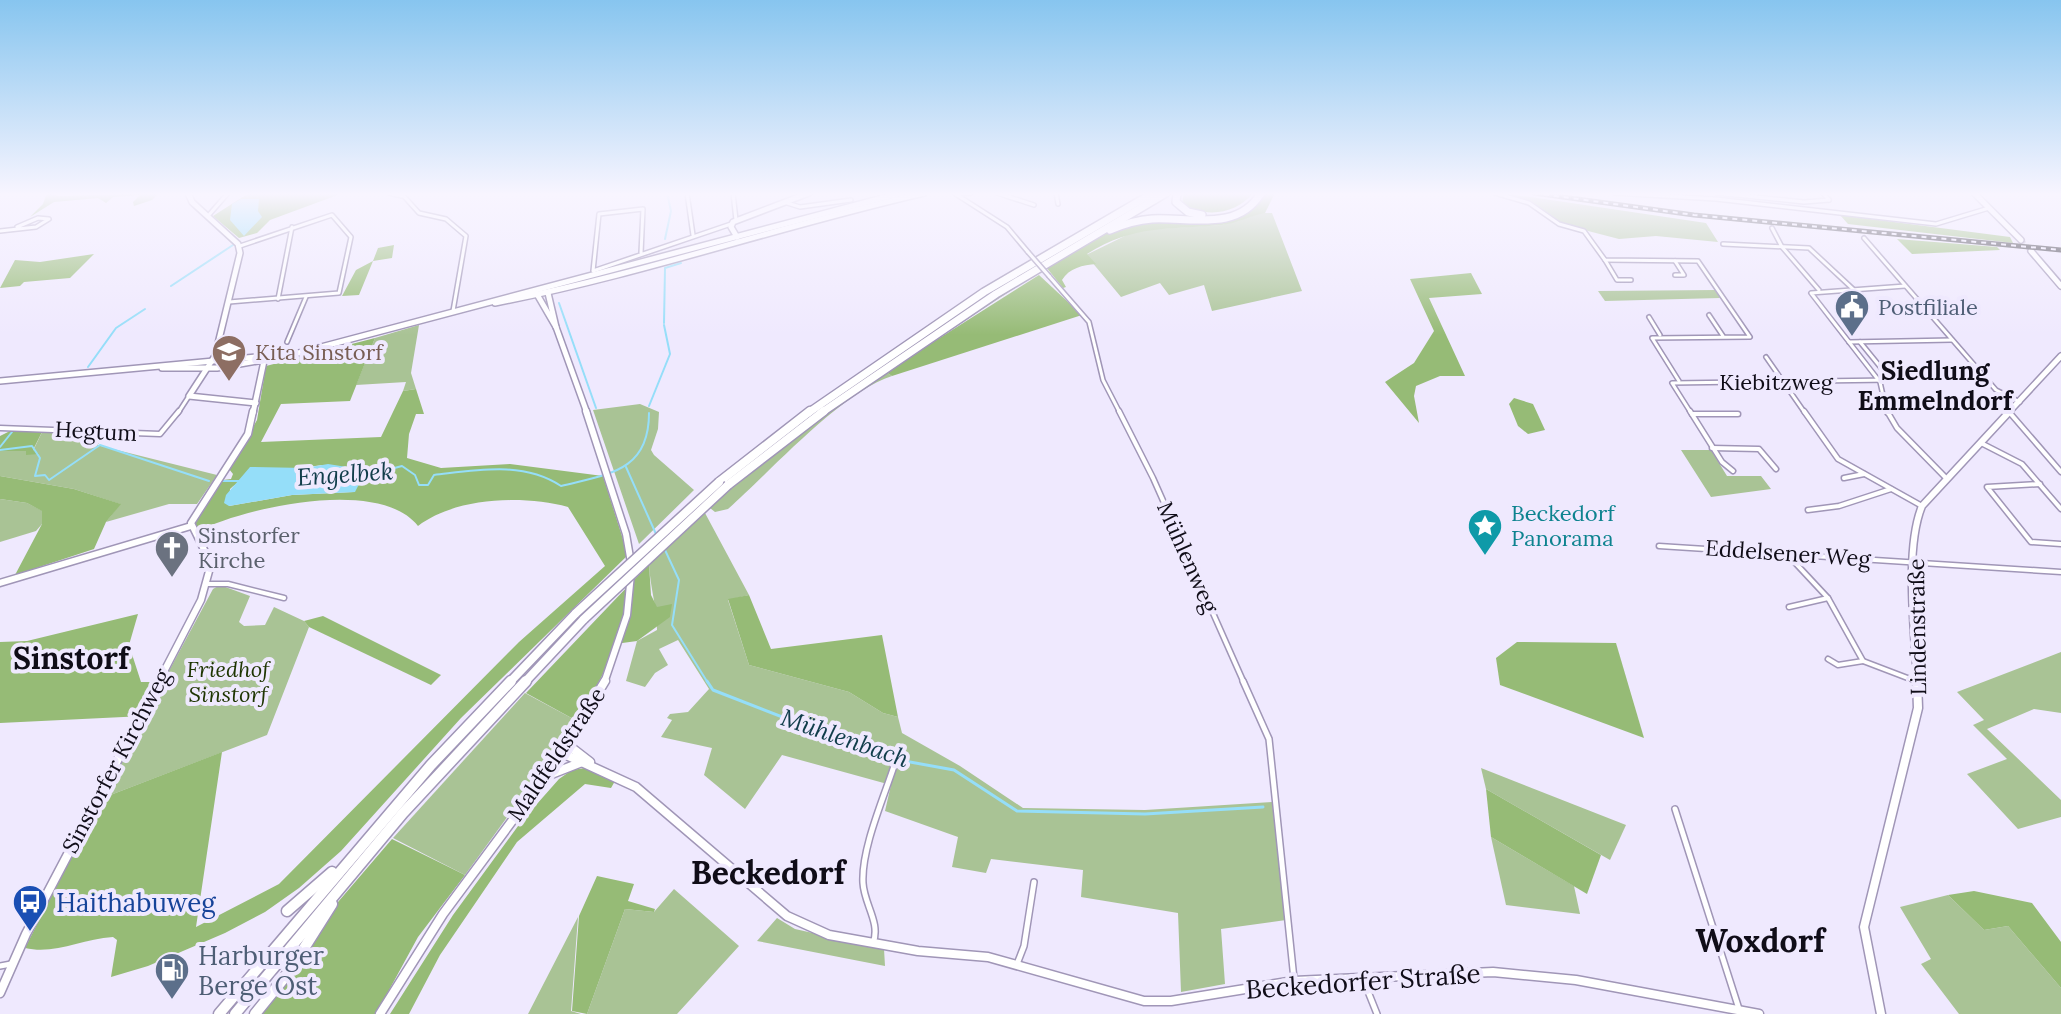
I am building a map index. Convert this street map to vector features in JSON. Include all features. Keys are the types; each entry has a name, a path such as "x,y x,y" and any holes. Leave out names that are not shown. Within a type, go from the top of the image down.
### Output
{"highway":[{"path":"219,1014 359,847 475,717 724,484 802,415 916,335 1071,240"},
{"path":"724,484 885,365 1083,240"},
{"path":"1073,246 1087,240"},
{"path":"235,1014 354,870 580,616"},
{"path":"287,911 359,847"},
{"path":"255,1014 289,972 354,870"}],"street":[{"path":"234,240 240,246 256,240"},
{"path":"278,299 289,240"},
{"path":"229,302 332,295 341,290 350,240"},
{"path":"453,311 465,240"},
{"path":"597,240 593,271 678,240"},
{"path":"641,253 642,240"},
{"path":"0,381 264,361 453,311 542,293 729,240"},
{"name":"Mühlenweg","path":"1018,240 1089,322 1103,380 1153,478 1269,739 1294,981"},
{"path":"1591,240 1617,280 1631,280"},
{"path":"1778,240 1820,291"},
{"path":"1866,240 1999,393 2020,402"},
{"path":"1723,244 1813,250 1853,289"},
{"name":"Hegtum","path":"0,428 160,434 169,427 209,366 229,302 240,246"},
{"path":"2031,251 2061,286"},
{"path":"1605,260 1698,261 1750,335 1747,338 1652,338 1679,381"},
{"path":"1674,260 1684,275 1675,275"},
{"path":"1905,286 1820,291 1811,295 1880,382 1890,418 1928,464 1948,480"},
{"name":"Maldfeldstraße","path":"380,1014 429,931 565,749 608,676 628,616 630,550 608,475 542,293"},
{"path":"287,342 306,297"},
{"path":"1709,315 1724,337"},
{"path":"1649,317 1661,336"},
{"path":"1849,342 1952,340"},
{"path":"1860,342 1891,380 1880,382"},
{"path":"209,366 306,350"},
{"path":"1766,357 1833,454 1922,506 2061,356"},
{"path":"0,583 51,564 159,538 191,526 203,501 248,434 264,361"},
{"name":"Kiebitzweg","path":"1691,414 1672,383 1880,382"},
{"path":"189,396 256,403"},
{"path":"2010,413 2061,472"},
{"path":"1691,414 1738,414"},
{"path":"1691,414 1712,448 1733,471"},
{"path":"1981,443 2022,464 2061,509"},
{"path":"1712,448 1759,449 1776,469"},
{"path":"1844,478 1864,474"},
{"path":"2040,484 1987,487 2031,542 2061,544"},
{"path":"1808,510 1839,506 1891,489"},
{"name":"Lindenstraße","path":"1881,1014 1864,927 1913,733 1919,683 1914,564 1916,521 1922,506"},
{"path":"191,526 210,559 208,584 237,584 266,596 284,598"},
{"name":"Eddelsener Weg","path":"1659,546 2061,572"},
{"path":"1786,553 1828,598 1863,661"},
{"name":"Sinstorfer Kirchweg","path":"0,993 11,964 208,584"},
{"path":"1789,607 1828,598"},
{"path":"1828,659 1838,665 1863,661 1919,683"},
{"name":"Beckedorfer Straße","path":"565,749 582,762 596,767"},
{"name":"Beckedorfer Straße","path":"565,749 651,798 797,923 829,935 988,957 1132,998 1158,1002 1294,981 1493,972 1531,975 1759,1014"},
{"path":"873,943 877,933 865,895 863,866 897,757"},
{"path":"546,776 582,762"},
{"path":"1675,809 1739,1009"},
{"path":"1017,964 1024,946 1034,882"},
{"path":"0,966 11,964"},
{"path":"1362,977 1377,1014"}],"green space":[{"path":"1094,240 1114,240 1087,254 1096,264 1068,273 1062,280 1066,287 1063,288 1046,267"},
{"path":"1116,240 1283,240 1302,291 1212,311 1204,285 1169,295 1160,283 1121,297 1086,255"},
{"path":"1898,240 1997,247 2000,250 1912,254"},
{"path":"394,245 392,258 373,261 378,248"},
{"path":"94,254 70,278 24,282 20,286 0,288 15,260 40,262"},
{"path":"373,261 359,295 342,296 356,270"},
{"path":"1038,273 886,372 892,376 851,398 728,509 715,512 710,508 786,442 867,381 951,324"},
{"path":"1471,273 1482,294 1429,298 1465,376 1440,376 1416,386 1414,396 1419,423 1385,382 1414,363 1434,331 1410,279"},
{"path":"1039,275 1082,315 892,376 886,372"},
{"path":"1715,290 1720,298 1605,301 1598,291"},
{"path":"419,325 411,373 416,389 403,391 406,382 356,385 375,338"},
{"path":"375,338 350,401 281,404 261,442 381,437 403,391 416,389 424,414 416,414 409,434 407,458 441,468 510,464 603,476 628,555 461,718 341,851 299,888 265,912 225,933 148,966 111,977 117,940 113,937 47,950 25,948 100,799 222,752 196,927 279,884 519,642 605,566 568,507 531,501 470,504 434,516 418,526 400,511 374,503 312,501 247,513 198,531 193,525 223,480 231,479 233,474 229,469 257,420 266,366","holes":["322,465 366,470 354,492 292,495 229,506 230,489 240,481 263,472"]},
{"path":"1514,398 1533,404 1545,430 1528,434 1518,426 1509,404"},
{"path":"640,404 659,412 658,429 651,450 654,455 694,490 639,544 593,410"},
{"path":"44,428 112,432 97,445 217,475 197,504 169,504 106,522 120,504 74,489 0,476 0,451 17,448 33,451"},
{"path":"44,428 33,450 39,454 0,451 0,436 14,429"},
{"path":"1681,450 1711,450 1727,476 1761,476 1771,489 1711,497"},
{"path":"0,476 74,489 121,504 106,522 94,549 15,575 42,524 42,511 27,503 0,499"},
{"path":"0,499 27,503 43,511 42,524 36,531 0,542"},
{"path":"705,513 749,595 728,600 749,665 849,692 883,713 898,717 902,733 960,766 1023,808 1145,810 1272,802 1286,920 1221,929 1225,984 1181,992 1178,913 1081,897 1083,870 991,859 986,873 952,867 958,837 885,811 891,785 782,755 745,809 704,775 712,748 661,737 672,720 667,718 670,714 688,712 709,689 678,640 659,649 668,665 655,673 645,687 626,681 637,641 657,630 649,564"},
{"path":"649,564 651,595 657,607 672,604 670,617 637,641 615,644 608,665 577,721 526,693"},
{"name":"Friedhof Sinstorf","path":"220,585 250,596 239,622 244,626 265,625 274,607 304,621 309,627 267,735 100,799 213,589"},
{"path":"749,595 771,649 882,635 898,717 883,713 849,692 749,665 728,599"},
{"path":"138,614 129,645 141,682 163,682 144,716 0,723 0,642 27,641"},
{"path":"323,616 441,675 431,685 309,627 304,621"},
{"path":"1517,642 1616,643 1644,738 1500,685 1496,658"},
{"path":"2061,652 2061,713 2034,709 1987,729 2061,800 2061,817 2018,829 1967,774 2007,759 1973,725 1984,720 1957,692"},
{"path":"525,693 577,721 465,875 393,838"},
{"path":"585,768 615,781 611,788 585,784 517,842 440,955 409,1014 390,1014 453,915 521,822 559,779 572,770"},
{"path":"1481,768 1626,825 1610,860 1486,789"},
{"path":"1486,789 1601,855 1587,894 1491,837"},
{"path":"1491,837 1574,886 1580,914 1506,905"},
{"path":"392,839 465,875 418,937 376,1014 260,1014 291,975 338,902"},
{"path":"597,876 634,884 628,901 655,909 654,912 625,909 587,1014 572,1011 579,916"},
{"path":"674,889 739,946 677,1014 587,1014 625,909 654,912"},
{"path":"1974,891 2032,903 2061,942 2061,988 2008,926 1984,930 1948,895"},
{"path":"1948,895 1984,930 2008,926 2061,988 2061,1014 1959,1014 1921,964 1931,959 1900,907"},
{"path":"578,917 571,1011 581,1014 528,1014"},
{"path":"777,918 795,929 884,949 885,966 757,941"}],"water":[{"path":"328,464 366,470 355,492 292,495 229,506 224,503 226,495 250,467 305,468"}],"waterway":[{"path":"171,286 233,245"},
{"name":"Engelbek","path":"664,323 665,268 681,263"},
{"path":"559,303 596,408"},
{"path":"88,367 116,328 145,309"},
{"name":"Engelbek","path":"649,406 670,354 664,325"},
{"name":"Engelbek","path":"364,476 402,466 415,475 419,485 428,485 434,475 500,469 531,473 561,486 609,473 634,459 647,433 649,413"},
{"path":"0,447 12,432"},
{"name":"Engelbek","path":"0,450 32,446 40,458 35,476 45,475 49,480 100,445 209,481"},
{"name":"Mühlenbach","path":"626,467 656,534"},
{"name":"Engelbek","path":"223,481 241,481"},
{"name":"Mühlenbach","path":"665,550 679,580 672,625 708,683"},
{"name":"Mühlenbach","path":"707,681 713,690 888,758 954,770 1017,811 1145,814 1263,807"}],"tunnel":[{"path":"2021,240 2031,251"}],"railway":[{"path":"1959,240 2061,250"}],"place":[{"name":"Postfiliale","path":"1852,338"},
{"name":"Kita Sinstorf","path":"229,383"},
{"name":"Beckedorf Panorama","path":"1485,557"},
{"name":"Sinstorfer Kirche","path":"172,579"},
{"name":"Haithabuweg","path":"30,933"},
{"name":"Harburger Berge Ost","path":"172,1001"}],"district":[{"name":"Siedlung Emmelndorf","path":"1935,385"},
{"name":"Sinstorf","path":"71,658"},
{"name":"Beckedorf","path":"768,872"},
{"name":"Woxdorf","path":"1760,940"}]}
